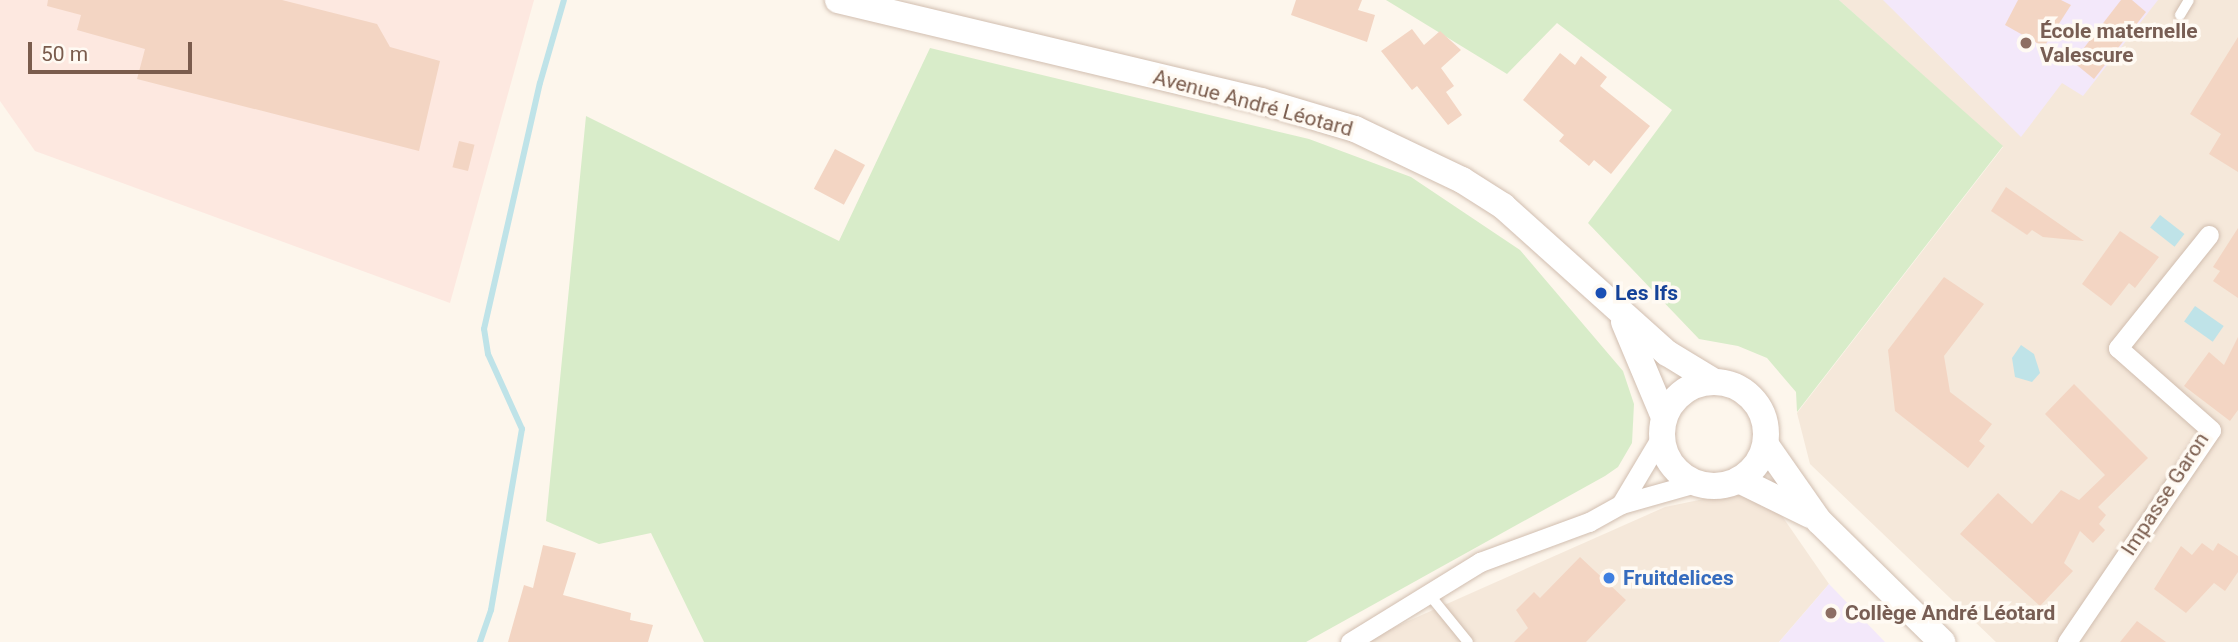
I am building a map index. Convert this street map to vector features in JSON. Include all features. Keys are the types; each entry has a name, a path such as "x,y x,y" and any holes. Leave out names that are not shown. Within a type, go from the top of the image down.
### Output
{"main road":[{"name":"Avenue André Léotard","path":"838,0 1261,101 1355,130 1462,180 1503,206 1667,353 1713,381"},
{"name":"Avenue André Léotard","path":"1619,311 1663,427"},
{"path":"1766,445 1756,465 1739,480 1710,486 1696,483 1672,465 1663,427 1678,395 1713,381 1750,396 1764,418 1766,445 1819,521 1942,642"},
{"path":"1739,480 1777,495 1819,521"}],"street":[{"name":"Impasse Garon","path":"2067,642 2211,430 2118,348 2209,235"},
{"path":"1621,504 1663,427"},
{"path":"1350,642 1480,562 1588,522 1621,504 1696,483"}],"lane":[{"path":"2180,15 2189,0"},
{"path":"1428,593 1468,642"}],"shaded area":[{"path":"0,0 534,0 450,303 35,151 0,101"},
{"path":"1839,0 2238,0 2238,642 1996,642 1810,464 1797,413 2003,147"},
{"name":"École maternelle Valescure","path":"1883,0 2158,0 2083,96 2062,83 2021,137"},
{"path":"1762,487 1829,584 1779,642 1361,642 1665,507"},
{"name":"Collège André Léotard","path":"1829,584 1885,642 1779,642"}],"green space":[{"path":"1386,0 1839,0 2003,146 1797,412 1796,392 1767,358 1738,346 1699,339 1588,223 1672,110 1557,23 1507,74"},
{"path":"930,48 1309,139 1411,177 1520,250 1623,371 1634,404 1632,443 1618,467 1306,642 704,642 651,533 599,544 546,521 586,116 839,241"}],"water":[{"path":"2160,215 2184,234 2175,247 2150,228"},
{"path":"2195,306 2224,326 2213,342 2184,322"},
{"path":"2021,345 2034,354 2040,373 2032,382 2015,377 2012,358"}],"building":[{"path":"48,0 282,0 377,24 390,47 440,61 419,151 137,79 145,49 77,30 81,15 47,6"},
{"path":"1296,0 1362,0 1358,10 1375,15 1367,42 1291,15"},
{"path":"2018,0 2061,0 2071,5 2044,47 2005,25"},
{"path":"2121,0 2132,0 2146,12 2094,79 2073,62"},
{"path":"1412,29 1424,45 1440,31 1461,50 1441,68 1454,86 1446,92 1462,115 1448,125 1417,86 1412,90 1381,51"},
{"path":"2238,37 2238,172 2209,154 2221,134 2190,114"},
{"path":"1560,53 1575,65 1581,56 1607,77 1600,86 1650,126 1611,174 1594,160 1589,166 1559,141 1564,135 1523,100"},
{"path":"459,141 475,145 468,171 452,167"},
{"path":"835,149 865,165 844,205 814,189"},
{"path":"2006,187 2084,241 2043,237 2032,230 2027,235 1991,211"},
{"path":"2238,228 2238,298 2213,281 2220,271 2213,267"},
{"path":"2120,231 2159,257 2135,288 2129,283 2111,306 2082,284"},
{"path":"1944,277 1984,304 1944,356 1950,392 1992,424 1979,441 1985,446 1968,468 1895,411 1888,350"},
{"path":"2238,337 2238,410 2230,421 2184,386 2209,352 2224,365"},
{"path":"2074,384 2148,458 2098,507 2106,515 2099,524 2105,530 2093,543 2080,531 2064,563 2073,571 2040,606 1960,534 1998,493 2032,524 2061,490 2079,500 2105,475 2045,414"},
{"path":"2202,543 2213,551 2218,543 2238,556 2238,572 2225,591 2214,583 2186,613 2154,589 2181,546 2192,555"},
{"path":"543,545 576,553 563,595 631,613 630,620 653,625 648,642 508,642 524,585 533,588"},
{"path":"1580,557 1626,600 1586,642 1514,642 1528,628 1516,610 1534,592 1540,598"},
{"path":"2137,621 2166,642 2120,642"}],"waterway":[{"path":"480,642 491,610 522,429 488,354 484,329 540,83 564,0"}],"place":[{"name":"École maternelle Valescure","path":"2026,43"},
{"name":"Les Ifs","path":"1601,293"},
{"name":"Fruitdelices","path":"1609,578"},
{"name":"Collège André Léotard","path":"1831,613"}]}
